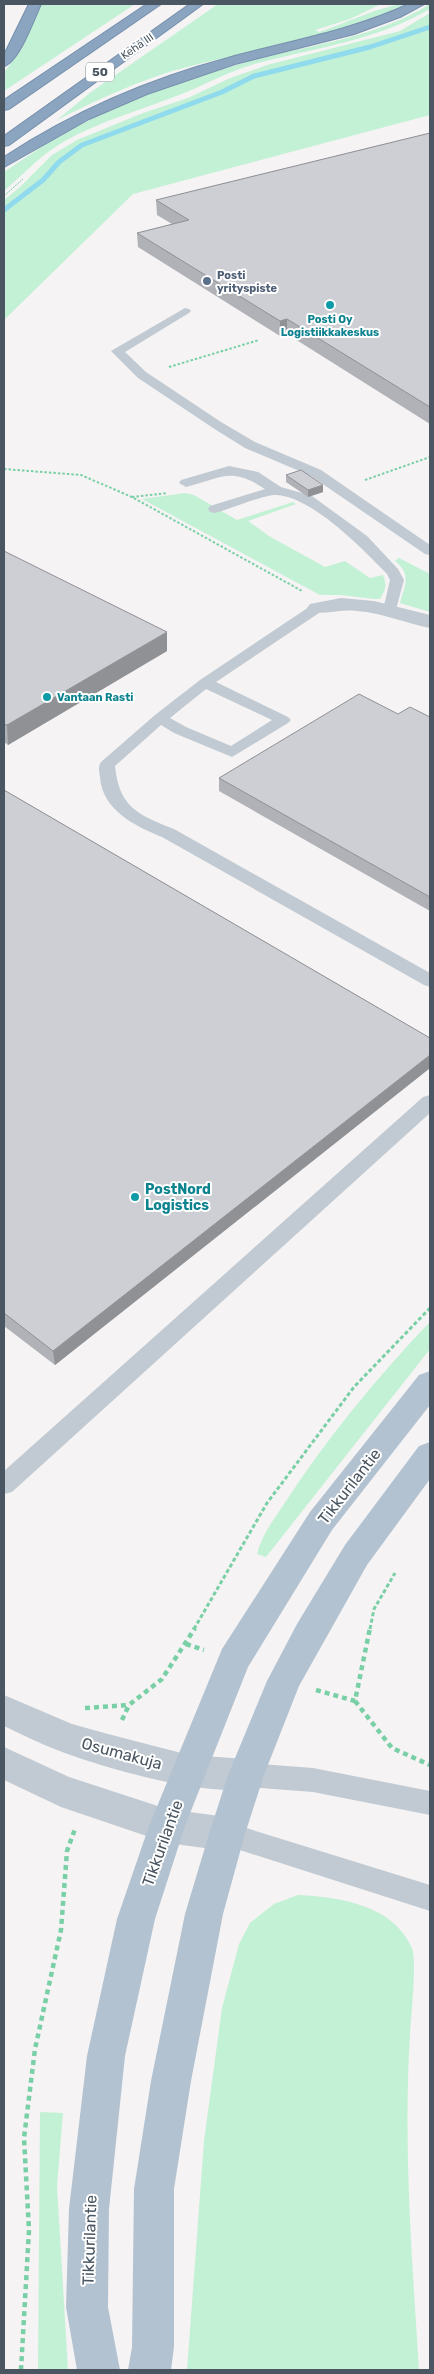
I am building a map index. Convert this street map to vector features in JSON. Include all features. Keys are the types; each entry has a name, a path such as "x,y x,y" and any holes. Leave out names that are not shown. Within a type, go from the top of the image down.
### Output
{"highway":[{"path":"4,62 12,53 34,4"},
{"name":"Kehä III","path":"4,106 155,4"},
{"name":"Kehä III","path":"4,142 197,4"},
{"path":"4,163 62,127 188,74 350,30 418,4"}],"main road":[{"name":"Tikkurilantie","path":"98,2370 87,2307 89,2208 106,2056 136,1919 167,1826 234,1660 321,1522 430,1383"},
{"path":"150,2370 153,2347 154,2189 171,2081 204,1914 227,1834 246,1775 284,1681 309,1634 356,1555 430,1455"}],"street":[{"path":"317,608 325,604 390,610 430,622"},
{"name":"Osumakuja","path":"4,1710 67,1738 189,1771 246,1775"},
{"path":"4,1764 61,1791 167,1826 227,1834"}],"lane":[{"path":"185,311 117,351 142,375 217,425 250,445 316,473 430,551"},
{"path":"186,484 229,470 252,475 276,490 307,499 362,539 393,572 397,580 390,610"},
{"path":"215,509 276,490"},
{"path":"317,608 205,683 160,718 107,765 109,787 119,805 142,822 168,833 430,981"},
{"path":"160,718 180,730 232,752 283,720 205,683"},
{"path":"4,1485 430,1102"},
{"path":"246,1775 314,1780 430,1803"},
{"path":"227,1834 430,1898"}],"path":[{"path":"361,481 430,457"},
{"path":"4,469 81,475 132,497 305,593"},
{"path":"132,497 181,491 186,484"},
{"path":"124,1714 129,1705 162,1679 186,1644 267,1503 348,1394 430,1308"},
{"path":"355,1701 392,1748 430,1765"},
{"path":"21,2370 29,2230 24,2138 35,2049 61,1930 67,1851"}],"green space":[{"path":"42,4 135,4 4,91 4,73 21,48"},
{"path":"218,4 381,4 350,19 315,30 319,32 386,7 406,4 353,25 326,33 153,77 104,97 57,120 91,92"},
{"path":"430,4 430,9 410,20 368,36 248,66 184,93 94,127 65,141 48,152 4,191 4,172 56,138 114,108 219,70 264,57 361,34 408,16"},
{"path":"430,13 430,115 133,194 4,320 4,200 52,155 77,140 143,113 188,98 228,79 267,65 400,31"},
{"path":"185,493 194,495 237,520 293,502 296,504 248,521 269,536 325,567 345,561 370,578 383,575 385,590 382,596 380,599 374,599 341,595 320,595 142,499"},
{"path":"399,558 430,574 430,612 400,603 406,580 404,571 395,561"},
{"path":"430,1322 430,1349 266,1557 257,1554 269,1526 336,1431 372,1386"},
{"path":"298,1895 331,1898 364,1906 392,1922 403,1933 412,1948 414,1976 407,2118 411,2244 419,2370 187,2370 204,2141 222,2008 239,1944 250,1923 274,1904"},
{"path":"40,2112 63,2113 57,2186 68,2370 38,2370"}],"building":[{"name":"Posti Oy Logistiikkakeskus","path":"430,133 430,407 287,319 280,321 137,233 189,220 156,200"},
{"path":"301,470 323,485 308,490 286,475"},
{"name":"Vantaan Rasti","path":"4,551 167,632 7,725 4,724"},
{"path":"359,694 398,714 410,707 430,717 430,897 219,778"},
{"name":"PostNord Logistics","path":"4,790 430,1038 430,1055 53,1351 4,1313"}],"waterway":[{"path":"4,210 43,180 59,162 82,145 222,92 254,76 370,47 430,27"}],"place":[{"name":"Posti yrityspiste","path":"207,281"},
{"name":"Posti Oy Logistiikkakeskus","path":"330,305"},
{"name":"Vantaan Rasti","path":"47,697"},
{"name":"PostNord Logistics","path":"135,1197"}]}
